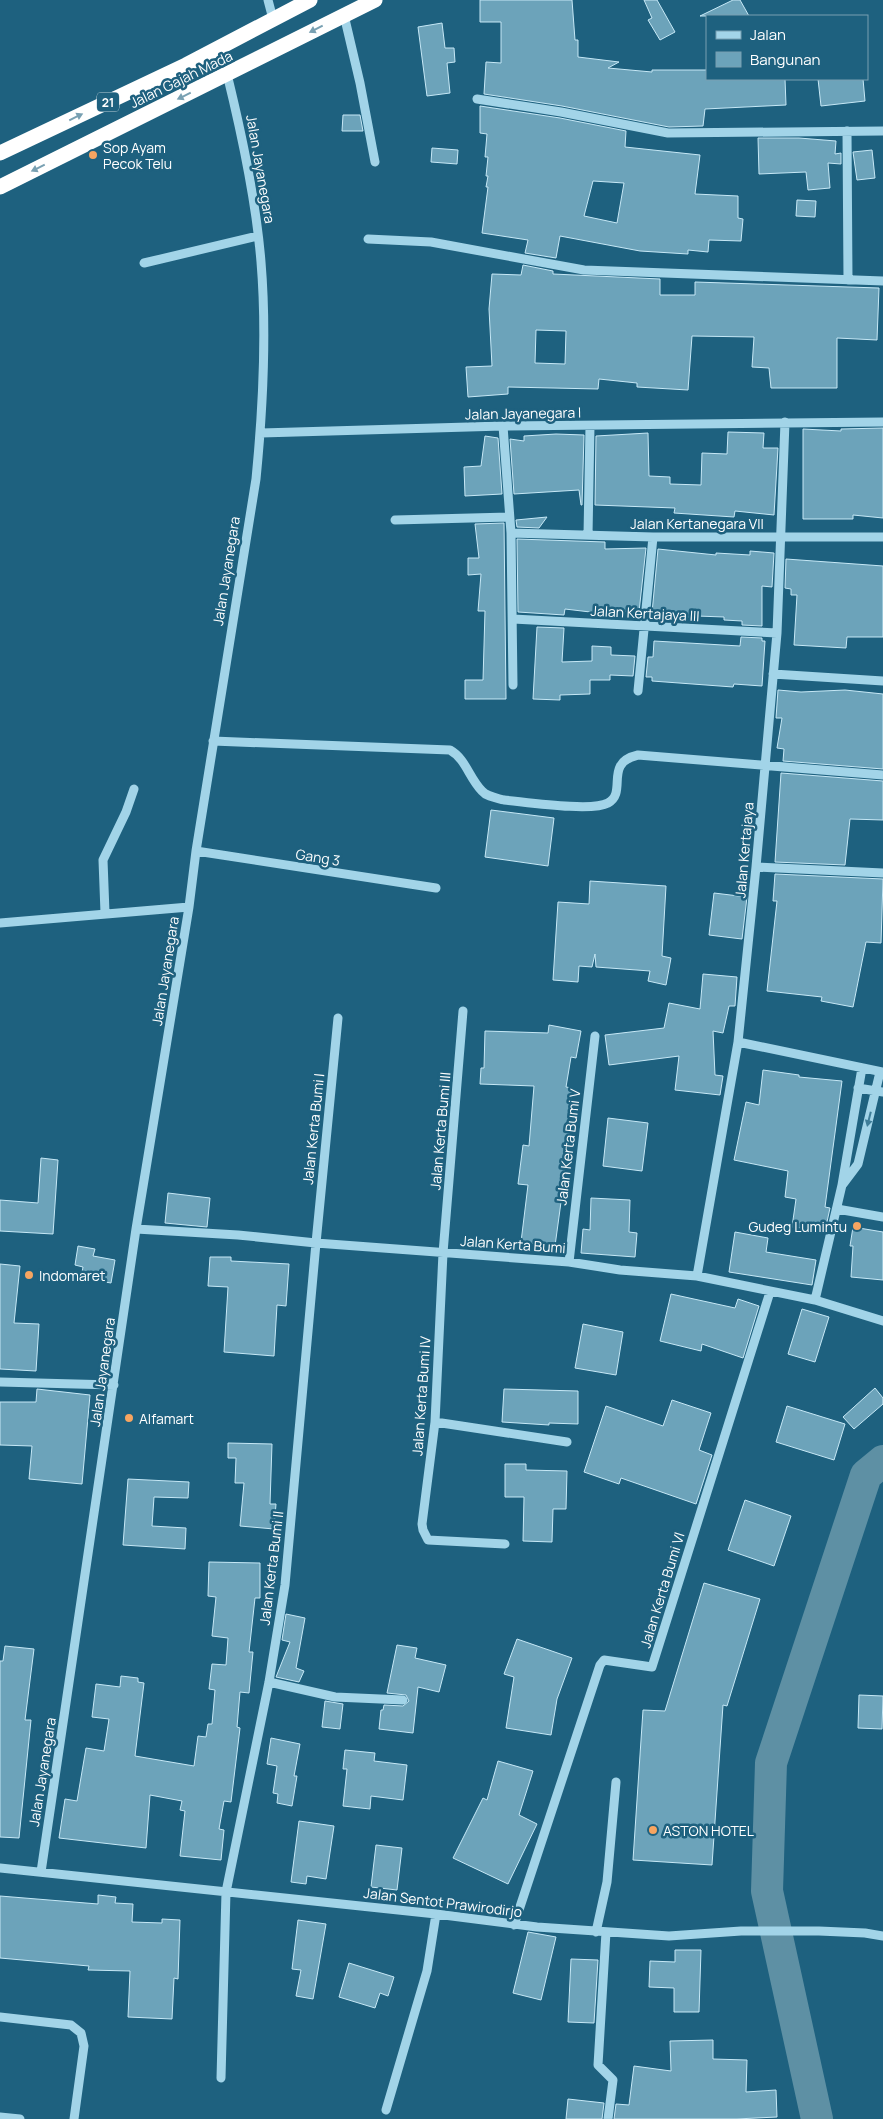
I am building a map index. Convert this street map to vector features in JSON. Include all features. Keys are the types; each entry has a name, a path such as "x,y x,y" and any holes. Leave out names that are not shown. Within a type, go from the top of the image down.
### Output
{"highway":[{"name":"Jalan Gajah Mada","path":"0,153 186,65 310,0"},
{"name":"Jalan Gajah Mada","path":"0,187 376,0"}],"street":[{"path":"268,0 273,19"},
{"path":"344,15 360,83 375,162"},
{"name":"Jalan Jayanegara","path":"41,1872 136,1230 189,907 213,741 256,479 261,433 264,361 261,264 238,117 228,74"},
{"path":"477,99 561,112 668,133 883,131"},
{"path":"847,132 848,280"},
{"path":"144,263 258,236"},
{"path":"368,239 431,242 584,270 883,281"},
{"name":"Jalan Kertajaya","path":"697,1276 738,1042 773,674 785,422"},
{"name":"Jalan Jayanegara I","path":"261,433 504,426 883,422"},
{"path":"504,426 511,533 513,685"},
{"path":"588,535 590,426"},
{"path":"395,520 510,517"},
{"name":"Jalan Kertanegara VII","path":"511,533 653,537 883,537"},
{"path":"638,691 653,537"},
{"name":"Jalan Kertajaya III","path":"513,619 776,633"},
{"path":"773,674 883,680"},
{"path":"213,741 450,750 461,758 482,792 492,797 504,800 590,807 610,802 614,797 620,765 629,757 638,755 883,775"},
{"path":"105,913 103,860 126,812 134,789"},
{"name":"Gang 3","path":"196,851 436,888"},
{"path":"756,867 883,873"},
{"path":"0,923 189,907"},
{"name":"Jalan Kerta Bumi III","path":"443,1253 463,1011"},
{"name":"Jalan Kerta Bumi I","path":"316,1243 338,1018"},
{"name":"Jalan Kerta Bumi V","path":"569,1262 595,1036"},
{"path":"738,1042 881,1072 879,1092 858,1164 842,1185"},
{"path":"816,1300 842,1185 862,1068"},
{"path":"858,1088 879,1092"},
{"path":"837,1209 883,1217"},
{"name":"Jalan Kerta Bumi","path":"136,1230 238,1235 316,1243 569,1262 620,1270 697,1276 816,1300 883,1321"},
{"name":"Jalan Kerta Bumi II","path":"222,2078 226,1892 269,1682 285,1585 316,1243"},
{"name":"Jalan Kerta Bumi IV","path":"443,1253 435,1422 422,1524 423,1530 428,1540 505,1544"},
{"name":"Jalan Kerta Bumi VI","path":"514,1925 600,1665 604,1660 652,1667 770,1292"},
{"path":"0,1382 114,1385"},
{"path":"435,1422 567,1442"},
{"path":"269,1682 335,1697 403,1700"},
{"path":"608,2119 613,2080 598,2065 601,1932 616,1782"},
{"name":"Jalan Sentot Prawirodirjo","path":"0,1868 436,1914 514,1925 601,1932 669,1936 742,1931 819,1931 865,1933 883,1936"},
{"path":"386,2110 427,1971 436,1914"},
{"path":"0,2017 71,2025 81,2033 84,2046 74,2119"},
{"path":"0,2117 20,2119"}],"building":[{"path":"480,0 572,0 575,40 578,40 578,57 619,62 608,68 652,72 652,70 706,70 706,80 785,80 786,105 705,109 703,126 669,127 562,106 484,94 486,62 501,63 501,22 480,22"},
{"path":"644,0 657,0 675,32 660,40 648,20 652,18"},
{"path":"733,0 740,0 748,15 706,15 700,16"},
{"path":"442,23 445,48 454,48 455,62 447,63 450,93 427,96 418,27"},
{"path":"818,80 863,80 865,101 821,106"},
{"path":"480,106 560,118 626,131 625,147 700,155 695,194 738,196 738,218 743,219 741,241 709,240 708,252 688,250 688,254 640,251 560,236 556,258 525,253 528,240 482,233 488,187 486,187 488,176 486,176 488,157 485,157 487,134 480,133","holes":["593,181 624,183 617,223 584,216"]},
{"path":"343,115 360,115 363,131 342,131"},
{"path":"758,138 799,138 836,141 835,154 841,153 841,164 828,163 830,188 808,190 806,172 759,174"},
{"path":"432,148 458,150 457,164 431,162"},
{"path":"872,150 875,178 857,180 853,152"},
{"path":"797,200 816,201 815,217 796,216"},
{"path":"523,265 553,271 553,274 660,279 660,295 695,295 695,282 879,288 877,340 837,338 837,388 771,388 769,368 752,367 754,337 692,336 688,390 637,387 637,383 599,379 598,389 508,387 508,394 468,397 466,367 492,366 489,309 492,274 521,275","holes":["536,330 566,331 565,364 535,363"]},
{"path":"883,428 883,518 853,515 853,519 803,519 803,429 841,431 841,429"},
{"path":"728,432 764,433 763,448 778,448 774,515 735,511 734,517 674,513 675,508 595,505 596,436 648,433 649,476 670,477 670,484 701,485 702,453 727,454"},
{"path":"584,435 582,505 579,490 514,494 510,439 524,441 524,436"},
{"path":"485,436 498,438 502,494 465,496 464,467 481,466"},
{"path":"547,517 539,528 517,527 516,520"},
{"path":"504,523 506,699 465,699 465,680 483,680 485,611 478,611 481,574 468,575 468,558 479,558 475,524"},
{"path":"517,539 605,542 605,549 646,548 639,612 607,611 607,614 565,609 564,615 518,612"},
{"path":"658,549 716,555 716,553 750,555 750,551 774,553 772,587 762,586 762,626 742,625 742,621 724,620 724,617 697,616 697,618 652,613"},
{"path":"786,559 883,566 883,637 847,637 846,648 794,645 797,595 791,595 791,589 785,588"},
{"path":"537,627 564,628 562,662 592,661 592,646 611,647 611,655 635,656 633,676 610,675 610,680 590,680 590,694 560,695 560,700 533,699"},
{"path":"741,637 762,638 762,641 765,641 762,686 734,684 733,687 652,681 652,677 646,677 648,657 653,657 654,641 740,646"},
{"path":"778,690 801,692 845,690 883,694 883,769 783,761 784,749 777,748 782,718 776,718"},
{"path":"781,773 883,781 883,820 850,819 845,865 775,862"},
{"path":"491,810 554,818 548,866 485,857"},
{"path":"775,874 883,879 881,943 866,942 853,1007 821,1001 822,997 767,991 777,901 773,901"},
{"path":"590,881 666,886 662,956 671,958 666,985 648,981 650,971 596,967 595,954 592,967 579,966 578,982 553,980 558,902 589,904"},
{"path":"714,893 747,897 742,939 709,935"},
{"path":"703,974 737,977 735,1006 729,1006 723,1033 713,1031 715,1075 723,1076 720,1095 675,1090 679,1056 609,1065 605,1035 664,1028 669,1003 700,1009"},
{"path":"549,1025 581,1031 576,1058 571,1057 566,1087 572,1088 568,1151 555,1246 521,1242 528,1185 518,1184 523,1145 529,1146 534,1086 480,1084 481,1068 484,1068 485,1031 548,1033"},
{"path":"763,1070 799,1075 799,1077 842,1081 825,1207 830,1208 825,1231 792,1227 796,1199 785,1197 788,1171 734,1160 746,1102 759,1105"},
{"path":"608,1118 648,1123 642,1171 603,1166"},
{"path":"41,1158 58,1160 53,1234 0,1231 0,1200 38,1203"},
{"path":"168,1193 210,1198 207,1227 165,1223"},
{"path":"591,1198 630,1200 629,1232 637,1233 635,1257 581,1253 583,1229 590,1230"},
{"path":"853,1227 883,1232 883,1280 851,1277 853,1246 850,1246"},
{"path":"735,1232 768,1238 766,1252 816,1260 812,1285 729,1272"},
{"path":"78,1246 95,1249 93,1256 115,1260 111,1283 81,1278 83,1267 75,1265"},
{"path":"210,1257 231,1257 231,1261 289,1264 286,1306 277,1305 274,1356 224,1352 228,1287 208,1286"},
{"path":"0,1264 20,1266 14,1323 39,1324 36,1371 0,1369"},
{"path":"671,1294 735,1308 738,1299 759,1306 743,1358 702,1344 701,1351 660,1341"},
{"path":"802,1309 829,1317 815,1362 788,1354"},
{"path":"583,1324 623,1332 616,1375 575,1368"},
{"path":"875,1388 883,1398 883,1404 854,1429 843,1417"},
{"path":"37,1389 90,1395 82,1484 29,1479 32,1446 0,1445 0,1402 36,1402"},
{"path":"504,1389 578,1391 578,1424 549,1423 549,1425 502,1422"},
{"path":"672,1400 711,1413 699,1450 712,1455 696,1504 621,1478 619,1484 584,1472 606,1406 663,1426"},
{"path":"787,1406 845,1424 834,1460 776,1442"},
{"path":"228,1443 272,1444 270,1504 276,1504 274,1529 240,1526 244,1483 235,1483 236,1458 228,1458"},
{"path":"505,1464 526,1464 526,1470 567,1471 566,1509 553,1509 552,1542 523,1541 524,1497 505,1497"},
{"path":"128,1479 189,1482 188,1498 154,1497 152,1526 186,1528 185,1549 123,1545"},
{"path":"745,1500 791,1516 774,1566 728,1550"},
{"path":"209,1562 260,1563 260,1598 255,1598 249,1652 253,1652 249,1693 240,1692 237,1727 240,1728 231,1802 224,1801 219,1829 224,1830 221,1860 180,1856 185,1811 180,1810 182,1801 150,1795 146,1848 59,1838 65,1799 77,1801 86,1748 104,1751 109,1719 92,1717 96,1684 120,1687 121,1676 138,1678 138,1682 144,1683 135,1756 194,1766 198,1736 206,1737 208,1724 212,1724 215,1690 209,1689 212,1664 226,1665 228,1638 212,1636 216,1597 208,1596"},
{"path":"704,1583 760,1599 727,1706 723,1705 712,1865 633,1860 643,1710 665,1711"},
{"path":"286,1614 305,1618 296,1668 304,1671 299,1682 276,1677 290,1642 282,1640"},
{"path":"517,1639 572,1658 557,1699 551,1735 506,1728 514,1677 504,1674"},
{"path":"397,1645 417,1648 415,1658 446,1665 439,1692 418,1687 413,1733 379,1729 381,1710 383,1710 384,1705 403,1706 409,1701 406,1695 387,1693"},
{"path":"5,1646 34,1649 25,1720 31,1720 19,1838 0,1837 0,1661 3,1661"},
{"path":"859,1695 883,1696 882,1729 858,1728"},
{"path":"325,1701 343,1704 340,1729 322,1727"},
{"path":"271,1738 300,1744 294,1776 297,1776 292,1806 277,1803 278,1794 273,1793 277,1766 267,1764"},
{"path":"345,1750 375,1753 374,1761 407,1765 403,1800 371,1796 370,1809 343,1806 347,1769 343,1769"},
{"path":"498,1761 533,1771 519,1815 537,1824 508,1884 453,1858 483,1798 487,1800"},
{"path":"299,1821 334,1826 326,1879 307,1876 306,1884 291,1882"},
{"path":"376,1845 402,1848 397,1890 371,1887"},
{"path":"98,1895 116,1897 115,1903 133,1904 132,1922 162,1923 162,1919 180,1920 178,1979 174,1978 172,2019 128,2017 130,1971 88,1970 89,1966 0,1958 0,1896 98,1904"},
{"path":"298,1920 326,1924 313,1999 296,1996 301,1970 292,1969"},
{"path":"528,1932 556,1937 541,2000 513,1993"},
{"path":"675,1950 701,1950 699,2012 674,2012 674,1988 649,1987 650,1961 675,1962"},
{"path":"571,1959 598,1960 594,2023 568,2022"},
{"path":"349,1963 394,1977 388,1996 380,1993 375,2008 339,1997"},
{"path":"713,2040 713,2059 747,2060 746,2092 776,2090 777,2117 614,2119 616,2104 629,2105 634,2066 671,2071 670,2041"},
{"path":"568,2099 604,2103 602,2119 566,2119"}],"waterway":[{"path":"817,2119 767,1891 771,1763 866,1475 883,1461"}],"place":[{"name":"Sop Ayam Pecok Telu","path":"93,155"},
{"name":"Gudeg Lumintu","path":"857,1226"},
{"name":"Indomaret","path":"29,1275"},
{"name":"Alfamart","path":"129,1418"},
{"name":"ASTON HOTEL","path":"653,1830"}]}
